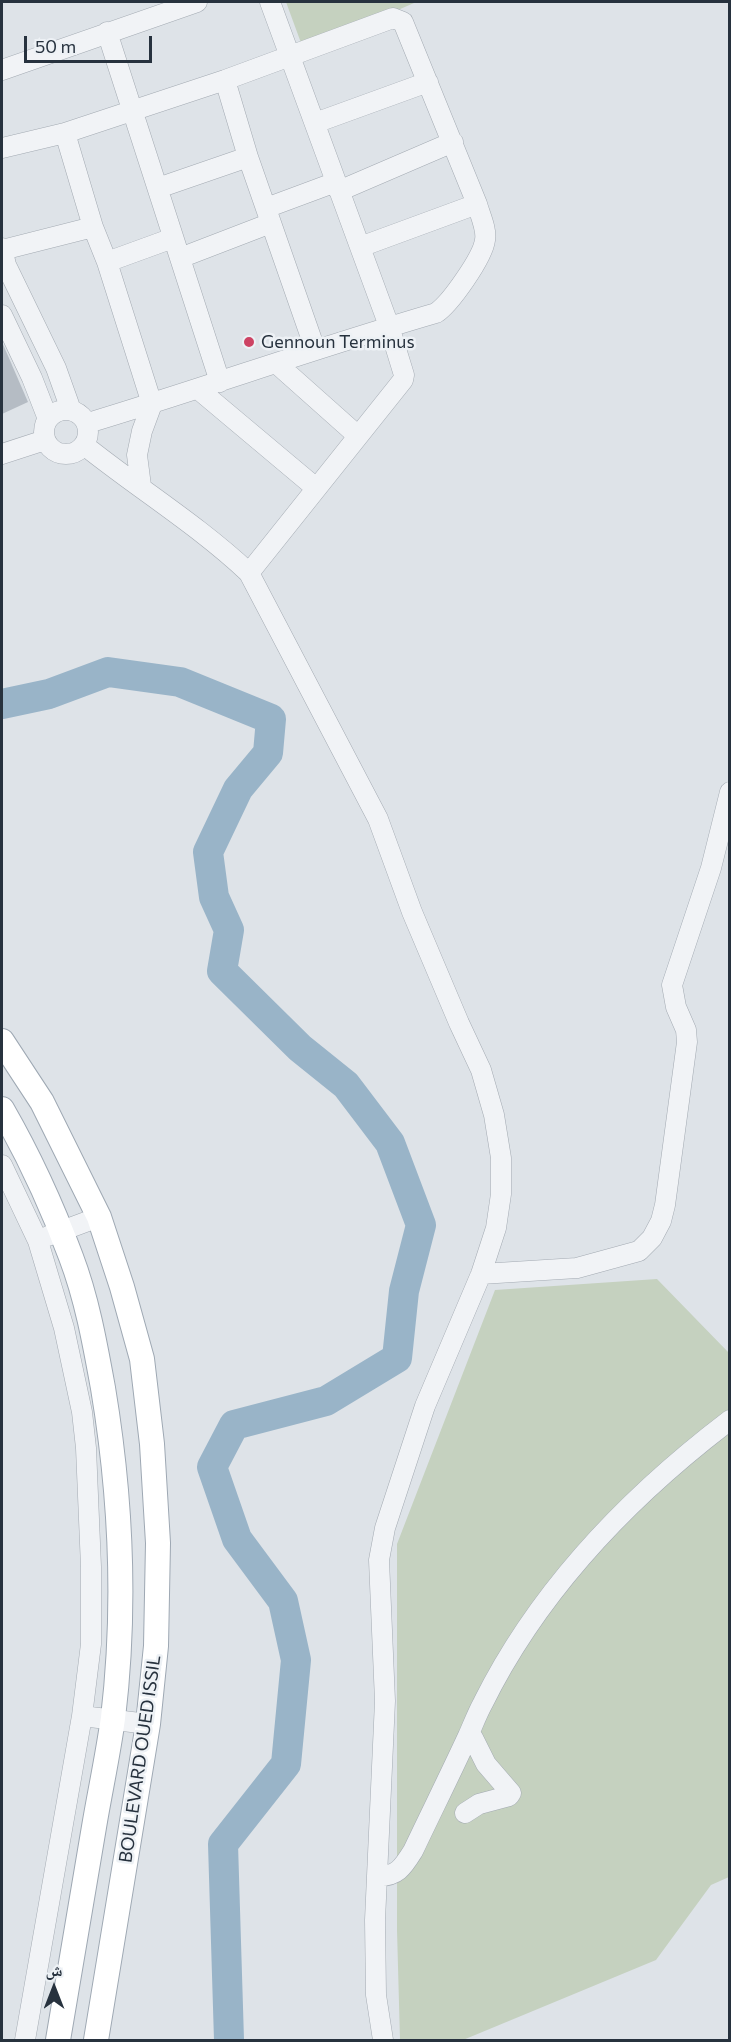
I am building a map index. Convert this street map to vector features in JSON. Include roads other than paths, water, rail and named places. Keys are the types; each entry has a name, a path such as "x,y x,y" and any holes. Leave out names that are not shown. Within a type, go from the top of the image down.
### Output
{"main road":[{"name":"BOULEVARD OUED ISSIL","path":"2,1041 42,1102 99,1217 142,1359 152,1444 158,1543 156,1646 148,1724 96,2040"},
{"name":"BOULEVARD OUED ISSIL","path":"2,1109 24,1149 72,1258 92,1329 112,1440 118,1526 120,1615 112,1718 58,2040"}],"street":[{"path":"2,69 107,32 139,11 198,2"},
{"path":"249,573 403,380 403,370 389,326 270,2"},
{"path":"2,148 65,133 225,80 393,18 403,22 477,204 485,242 480,255 449,301 436,313 315,349 220,382 88,423"},
{"path":"107,32 220,382"},
{"path":"225,80 248,157 315,349"},
{"path":"315,123 428,82"},
{"path":"65,133 93,227 107,261 152,404 142,431 137,455 141,486"},
{"path":"180,258 268,215 453,142"},
{"path":"158,188 248,157"},
{"path":"360,247 477,204"},
{"path":"71,410 56,368 6,265 2,249 93,227"},
{"path":"107,261 173,238"},
{"path":"2,315 32,378 48,419"},
{"path":"276,363 358,436"},
{"path":"198,389 316,488"},
{"path":"71,410 84,417 88,423 89,431 84,445 69,453 54,451 45,440 43,433 48,419 54,414 71,410"},
{"path":"2,454 45,440"},
{"path":"84,445 192,524 249,573 378,819 412,912 481,1070 494,1115 501,1158 501,1194 496,1228 481,1274 425,1406 385,1528 379,1560 385,1701 377,1876 376,1995 383,2040"},
{"path":"481,1274 577,1268 639,1251 652,1238 661,1221 686,1061 686,1029 675,1007 672,985 711,868 729,792"},
{"path":"2,1165 38,1241 64,1328 82,1412 86,1448 91,1567 91,1644 82,1716 25,2040"},
{"path":"38,1241 99,1217"},
{"path":"377,1876 397,1873 408,1859 483,1703 520,1640 563,1580 625,1509 677,1461 729,1420"},
{"path":"82,1716 148,1724"},
{"path":"465,1813 479,1804 509,1796 511,1793 486,1764 474,1738 469,1735"}],"waterway":[{"path":"2,704 49,694 108,672 180,682 271,719 268,753 238,789 208,852 214,897 229,930 222,971 300,1048 346,1085 390,1143 421,1225 404,1291 397,1358 326,1401 234,1425 212,1467 237,1539 283,1601 296,1660 286,1764 223,1844 229,2040"}],"place":[{"name":"Gennoun Terminus","path":"249,342"}]}
